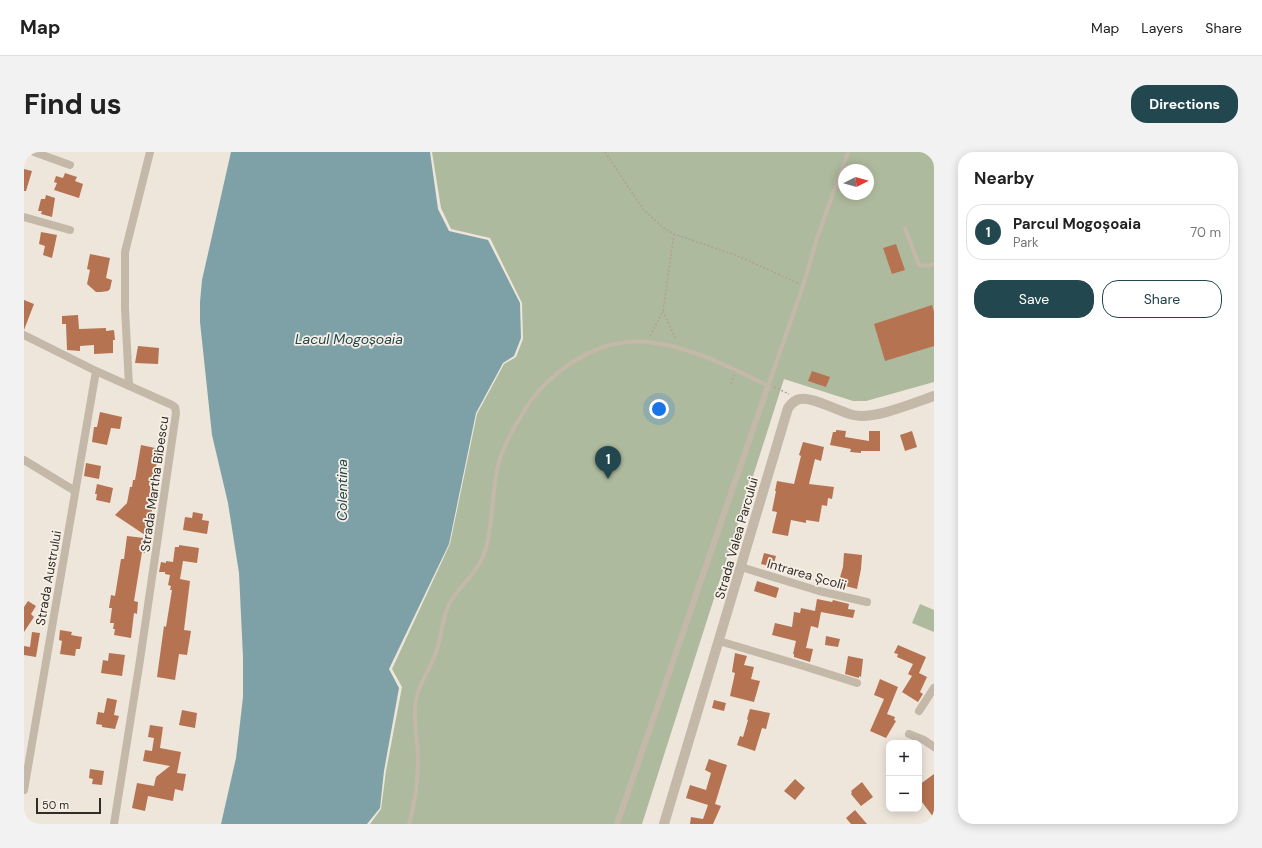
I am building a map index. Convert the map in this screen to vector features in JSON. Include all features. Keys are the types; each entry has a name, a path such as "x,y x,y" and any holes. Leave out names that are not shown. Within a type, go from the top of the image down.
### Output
{"street":[{"path":"34,152 70,165"},
{"path":"129,386 125,308 125,252 150,152"},
{"path":"24,217 70,230"},
{"name":"Strada Martha Bibescu","path":"24,335 96,371 175,407 176,413 140,660 114,824"},
{"name":"Strada Austrului","path":"24,790 96,371"},
{"path":"617,824 768,386"},
{"path":"797,399 806,398 854,416 863,416 882,413 934,396"},
{"name":"Strada Valea Parcului","path":"664,824 788,408 797,399"},
{"path":"24,460 75,492"},
{"name":"Intrarea Școlii","path":"741,567 813,590 867,602"},
{"path":"719,641 857,683"},
{"path":"919,711 934,688"},
{"path":"909,734 924,740 934,747"}],"lane":[{"path":"409,824 413,810 417,778 418,760 415,706 418,692 438,648 443,620 450,604 460,589 473,576 485,553 492,523 495,481 499,461 508,441 535,394 563,368 586,354 608,345 627,342 646,342 681,350 726,364 768,386 803,286 817,238 848,152"},
{"path":"905,228 919,265 927,266 934,264"}],"path":[{"path":"605,152 643,209 662,227 674,234 738,256 803,286"},
{"path":"646,342 663,311 674,234"},
{"path":"663,311 681,350"},
{"path":"768,386 781,390 797,399"}],"green space":[{"path":"432,152 934,152 934,382 866,401 853,401 784,379 642,824 370,824 381,809 386,771 402,687 392,669 450,544 477,414 504,364 516,357 523,339 522,303 490,238 451,229 441,208"},
{"path":"920,604 934,610 934,632 912,623"}],"water":[{"name":"Lacul Mogoșoaia","path":"231,152 430,152 438,209 449,231 488,240 520,303 521,338 514,356 503,363 476,413 449,544 389,669 399,688 384,771 380,808 367,824 221,824 236,758 243,697 243,657 239,573 228,503 212,435 200,322 200,302 202,280"}],"building":[{"path":"24,169 32,171 26,191 24,191"},
{"path":"65,173 77,177 75,181 83,184 79,198 54,190 57,183 54,182 56,176 63,178"},
{"path":"46,195 55,198 52,217 41,214 42,211 38,211 41,199 45,199"},
{"path":"41,232 57,235 52,258 43,255 45,246 39,244"},
{"path":"896,244 905,270 892,274 883,248"},
{"path":"90,254 110,258 106,278 112,280 108,291 96,292 87,284 90,270 87,269"},
{"path":"24,300 34,304 24,330"},
{"path":"932,305 934,312 934,346 885,361 874,324"},
{"path":"78,315 79,329 106,328 106,331 114,330 115,340 113,340 113,353 94,354 94,345 80,346 80,351 67,350 66,324 62,324 62,316"},
{"path":"138,346 159,348 158,364 135,363"},
{"path":"812,371 830,377 826,387 808,381"},
{"path":"100,412 122,417 120,429 111,428 107,445 92,442 94,427 97,427"},
{"path":"836,430 846,431 845,437 869,441 869,431 880,431 880,451 861,451 861,453 850,452 851,449 830,445 833,432 836,432"},
{"path":"912,431 917,447 905,451 900,435"},
{"path":"803,442 824,447 821,461 815,459 809,484 834,487 832,499 828,498 827,506 822,505 819,522 806,520 806,523 791,520 788,536 772,533 777,512 772,511 777,481 794,484"},
{"path":"141,445 160,449 147,508 152,509 150,526 146,525 145,535 115,515 127,503 130,487 132,487 133,480 135,480"},
{"path":"86,463 101,466 99,479 84,476"},
{"path":"97,484 113,488 110,503 96,500 97,494 95,494"},
{"path":"193,512 203,514 202,520 209,521 207,534 183,530 185,517 192,518"},
{"path":"127,536 144,538 144,541 147,542 145,553 142,552 134,601 138,602 137,614 134,613 131,638 114,635 114,623 110,623 112,608 109,608 111,595 115,596 121,559 124,559"},
{"path":"179,545 199,548 197,563 183,561 180,579 190,581 184,630 191,631 187,655 179,654 175,680 157,677 164,626 166,627 172,590 170,590 171,586 168,585 170,575 165,574 165,572 159,572 161,562 173,562 175,547 179,547"},
{"path":"764,553 776,556 773,567 761,564"},
{"path":"844,553 862,555 857,589 838,584 843,567"},
{"path":"757,581 779,588 776,598 754,591"},
{"path":"817,599 832,602 833,600 849,604 848,609 855,610 853,618 821,612 818,628 811,626 806,648 813,649 810,662 794,657 793,654 796,641 772,635 775,623 792,627 794,612 800,613 801,608 815,611"},
{"path":"28,601 36,606 31,614 34,617 24,632 24,607"},
{"path":"60,630 72,632 71,635 82,637 80,649 76,649 75,656 60,654 62,641 59,640"},
{"path":"32,632 40,633 36,657 24,655 24,646 30,647"},
{"path":"826,636 840,639 838,647 825,645"},
{"path":"898,645 926,657 919,673 927,677 920,692 923,694 918,702 902,692 912,676 908,674 913,664 897,657 898,654 894,653"},
{"path":"109,653 125,655 122,676 101,673 103,660 108,661"},
{"path":"735,653 747,656 744,665 754,667 751,679 760,681 754,702 730,696 735,673 732,672"},
{"path":"848,656 863,659 861,677 859,676 859,678 845,674"},
{"path":"880,679 898,687 887,714 895,717 894,720 896,721 886,738 870,731 884,699 874,695"},
{"path":"107,698 117,700 114,715 119,716 115,729 102,727 102,725 96,724 98,712 104,713"},
{"path":"714,700 726,703 724,711 712,708"},
{"path":"750,709 770,713 766,729 762,728 755,751 737,745 740,736 743,737"},
{"path":"182,710 197,713 195,728 179,725"},
{"path":"150,725 163,727 160,748 181,752 177,773 186,774 183,791 175,789 173,801 148,796 145,811 132,808 137,783 154,786 156,777 170,766 143,761 145,750 152,751 154,738 148,737"},
{"path":"709,759 727,765 715,804 721,806 713,824 690,824 691,817 703,819 708,805 686,798 690,785 706,790 711,773 705,770"},
{"path":"90,769 104,771 102,785 92,784 93,779 89,778"},
{"path":"934,774 934,818 922,802 922,783"},
{"path":"795,779 805,788 795,800 784,791"},
{"path":"862,782 873,797 861,806 851,794 851,791"},
{"path":"855,810 867,824 851,824 846,818"}],"place":[{"name":"Parcul Mogoșoaia","path":"608,479"}],"water label":[{"name":"Colentina","path":"342,490"}]}
